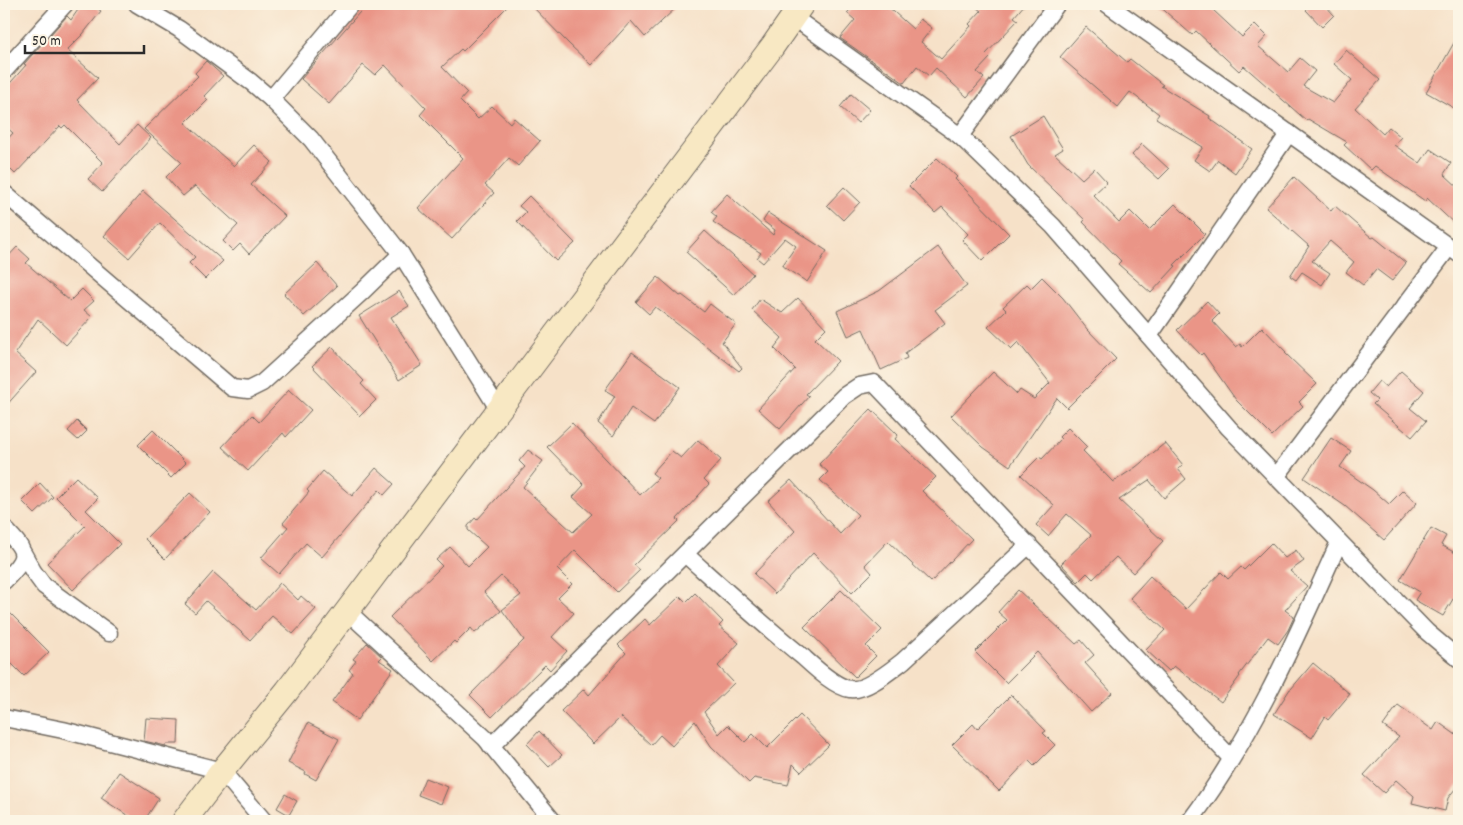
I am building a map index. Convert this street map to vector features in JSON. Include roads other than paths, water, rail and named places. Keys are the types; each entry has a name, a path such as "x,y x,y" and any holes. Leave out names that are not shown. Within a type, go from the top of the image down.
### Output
{"main road":[{"path":"184,821 287,691 772,47 797,11"}],"street":[{"path":"4,71 65,4"},
{"path":"137,4 179,29 251,82 311,139 401,254 499,410"},
{"path":"271,99 351,4"},
{"path":"960,136 1056,4"},
{"path":"1107,4 1454,251 1276,477"},
{"path":"797,11 960,136 1053,226 1229,428 1427,632 1459,659"},
{"path":"1149,336 1290,134"},
{"path":"4,193 232,388 248,390 262,383 401,254"},
{"path":"491,746 844,396 859,386 874,383 1232,758"},
{"path":"4,528 22,548 33,571 44,586 109,633"},
{"path":"1190,821 1207,798 1250,727 1291,649 1339,542"},
{"path":"685,554 764,626 829,679 850,690 867,686 902,661 1029,545"},
{"path":"4,582 18,567 23,553"},
{"path":"347,611 485,738 553,821"},
{"path":"4,718 62,730 222,771 264,821"}]}
